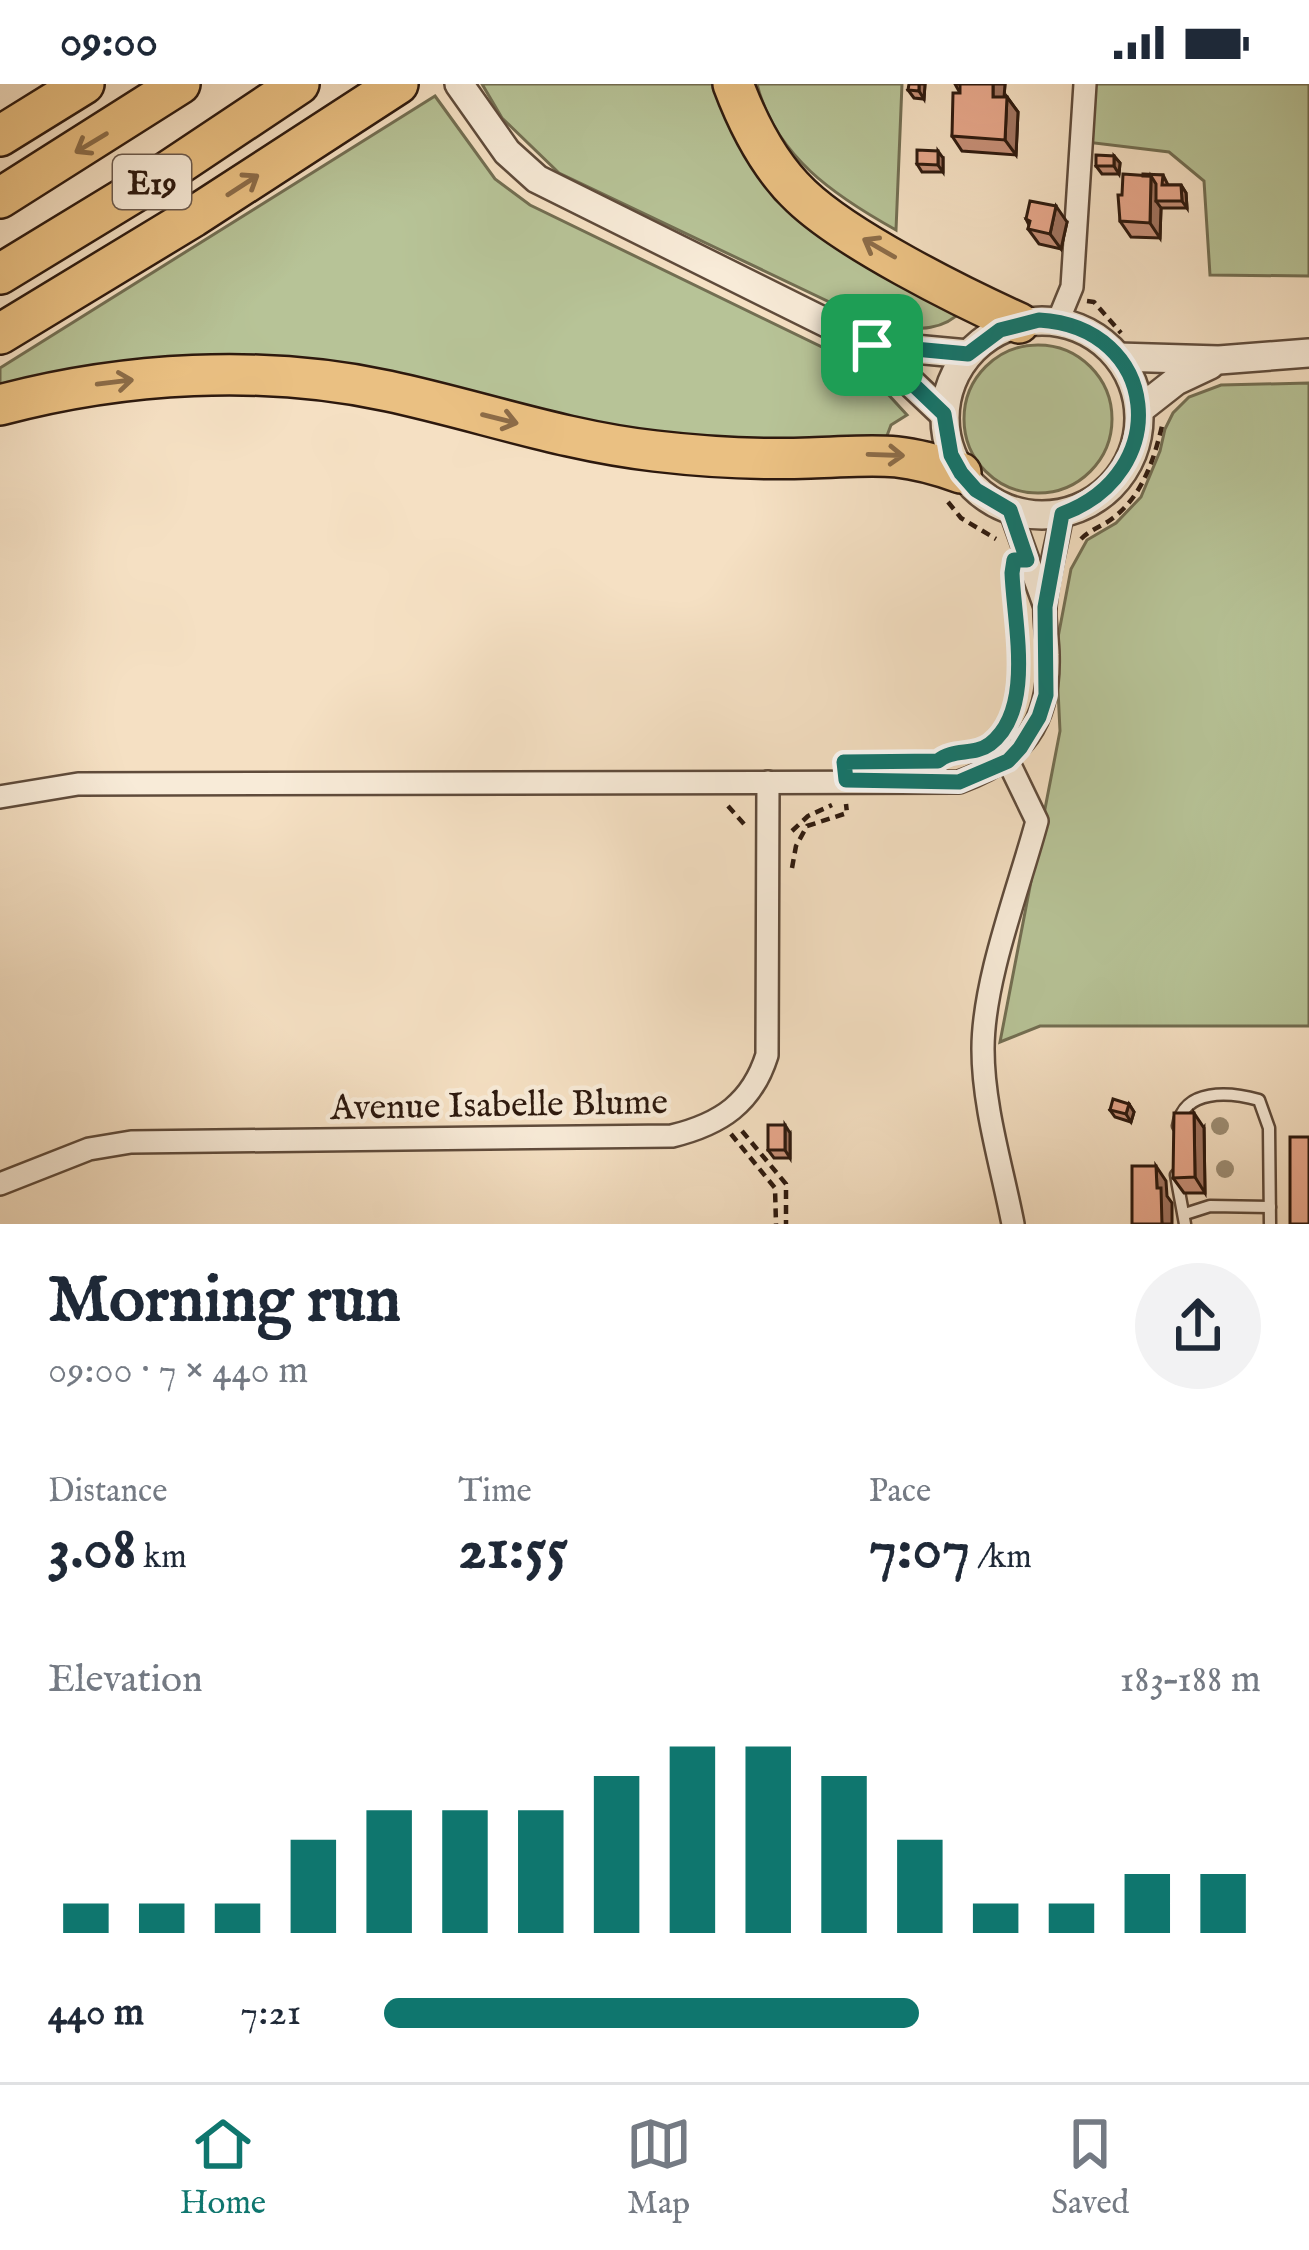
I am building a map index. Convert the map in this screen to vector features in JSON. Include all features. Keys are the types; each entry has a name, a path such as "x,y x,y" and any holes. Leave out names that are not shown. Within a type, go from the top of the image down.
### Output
{"highway":[{"path":"0,136 84,84"},
{"name":"E19","path":"0,198 180,84"},
{"name":"E19","path":"0,274 161,176 299,84"},
{"path":"0,334 398,84"},
{"path":"733,84 755,134 801,196 871,244 977,304 1039,322"},
{"path":"0,405 71,388 155,378 275,378 386,390 561,435 650,451 761,458 895,453 950,482"}],"street":[{"path":"459,84 507,152 537,179 872,345 944,414"},
{"path":"1085,84 1072,287 1039,322 983,340 968,354 948,388 944,414 950,482 976,490 1010,510 1062,514 1099,497 1115,482 1176,381 1219,360"},
{"path":"1039,322 1101,340 1118,357 1152,414"},
{"path":"872,345 968,354"},
{"path":"1118,357 1219,360 1309,352"},
{"path":"1010,510 1019,566 1045,607"},
{"path":"0,797 78,784 959,782 1008,761 1029,734 1046,695 1045,607 1062,514"},
{"path":"1008,761 1037,821 988,998 983,1049 1013,1224"},
{"name":"Avenue Isabelle Blume","path":"0,1184 89,1149 130,1142 672,1136 715,1121 753,1090 767,1055 768,782"}],"lane":[{"path":"1175,1147 1180,1113 1193,1100 1218,1094 1259,1100 1269,1128 1270,1224"},
{"path":"1175,1163 1185,1219 1210,1206 1270,1207"}],"path":[{"path":"1055,559 1071,558 1088,532 1128,504 1148,472 1152,414"},
{"path":"950,482 962,518 1001,542 1019,566 1023,623"},
{"path":"1012,718 1017,706 1019,566"},
{"path":"1021,722 1026,701"},
{"path":"938,761 947,754 984,753 958,761"},
{"path":"784,847 794,828 808,816 847,804 847,813 807,826 796,846 788,884"},
{"path":"721,1138 748,1118"},
{"path":"736,1124 786,1184 786,1224"},
{"path":"731,1134 775,1188 776,1224"}],"green space":[{"path":"482,84 721,84 749,152 963,310 936,326 884,328 559,173 502,118"},
{"path":"757,84 902,84 896,230 810,171 778,132"},
{"path":"1089,84 1309,84 1309,276 1210,275 1204,181 1169,152 1086,142"},
{"path":"435,96 495,179 530,205 863,367 907,415 891,425 885,441 644,438 433,388 0,389 0,368"},
{"path":"1038,345 1066,350 1090,367 1107,391 1112,419 1107,447 1090,471 1066,488 1038,493 1010,488 986,471 969,447 964,419 969,391 986,367 1010,350"},
{"path":"1309,383 1309,1026 1040,1026 1000,1042 1060,731 1056,648 1071,569 1087,540 1116,523 1141,497 1165,429 1189,397 1221,385"}],"building":[{"path":"960,84 993,84 993,97 1007,97 1005,140 952,136 953,93 960,93"},
{"path":"917,150 938,151 938,165 917,164"},
{"path":"1096,155 1114,156 1114,166 1096,166"},
{"path":"1123,174 1151,176 1150,223 1120,221 1118,195 1122,195"},
{"path":"1143,174 1163,175 1162,185 1181,185 1182,201 1156,201 1156,184"},
{"path":"1030,201 1056,206 1050,234 1028,229"},
{"path":"1113,1099 1129,1104 1126,1114 1110,1110"},
{"path":"1174,1113 1194,1113 1195,1177 1173,1178"},
{"path":"768,1125 785,1125 785,1150 768,1150"},
{"path":"1290,1137 1309,1137 1309,1224 1290,1224"},
{"path":"1132,1166 1156,1166 1162,1224 1132,1224"}],"route":[{"path":"1058,321 1101,340 1130,376 1137,398 1136,442 1128,463 1099,497 1062,514 1045,607 1048,659 1039,717 1008,761 959,782 846,780 844,762 938,761 947,754 984,749 1006,731 1017,706 1012,573 1014,560 1027,560 1010,510 993,503 961,473 951,455 944,414 872,345 968,354 983,340 1019,322 1058,321"}]}
